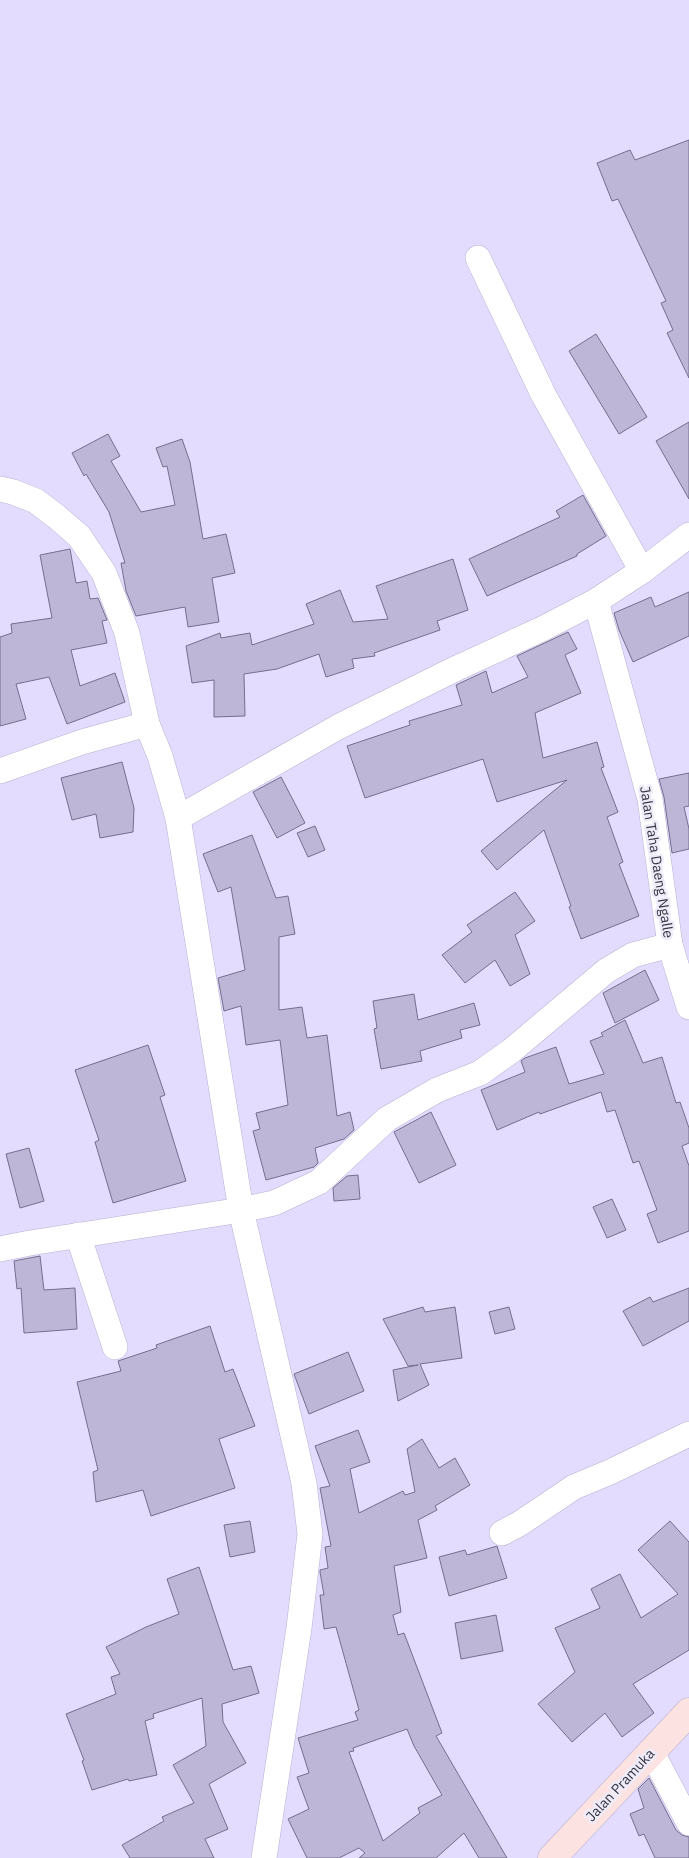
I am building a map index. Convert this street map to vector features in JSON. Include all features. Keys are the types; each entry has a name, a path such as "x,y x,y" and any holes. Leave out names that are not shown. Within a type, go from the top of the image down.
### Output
{"street":[{"path":"478,258 543,394 642,571"},
{"path":"0,489 36,501 57,517 78,536 104,573 127,633 146,724 160,756 178,818 241,1210 304,1482 310,1534 299,1628 264,1858"},
{"path":"178,818 338,727 596,601 642,571 689,535"},
{"name":"Jalan Taha Daeng Ngalle","path":"596,601 650,799 670,944 689,1006"},
{"path":"0,771 82,742 146,724"},
{"path":"0,1249 274,1203 319,1182 387,1119 437,1090 480,1072 511,1051 606,971 633,955 670,944"},
{"path":"78,1235 115,1347"},
{"path":"502,1533 519,1524 574,1487 689,1434"},
{"name":"Jalan Pramuka","path":"552,1858 689,1712"},
{"path":"651,1752 689,1823"}],"building":[{"path":"689,140 689,378 667,333 673,330 661,303 666,301 618,199 612,201 597,163 630,150 635,160"},
{"path":"596,334 647,417 619,434 569,351"},
{"path":"689,422 689,499 656,441"},
{"path":"108,434 120,456 111,461 141,512 175,505 167,466 163,467 156,448 182,439 190,462 203,539 226,534 235,573 212,578 219,622 188,627 185,607 136,616 126,591 121,563 125,563 109,512 86,474 84,476 72,453"},
{"path":"583,495 606,536 577,554 577,556 487,596 469,559 560,517 556,511"},
{"path":"70,549 76,583 87,581 90,599 98,598 107,620 102,621 107,643 71,650 80,686 115,673 125,702 67,724 49,677 16,684 26,719 0,726 0,637 12,633 11,624 52,618 40,555"},
{"path":"453,559 468,610 437,621 440,630 374,653 375,656 352,659 354,668 326,677 319,654 277,669 244,674 245,716 214,717 214,680 192,683 186,646 220,633 221,638 250,633 252,645 314,624 306,604 340,590 353,622 388,619 376,586"},
{"path":"689,592 689,636 633,662 614,613 651,597 655,607"},
{"path":"568,632 577,649 565,655 581,693 535,713 543,758 597,742 604,767 601,768 618,812 607,817 623,862 619,864 639,916 581,939 544,830 497,870 481,851 567,780 497,802 483,759 365,798 347,746 410,725 409,721 462,705 456,685 486,671 492,693 528,677 517,656"},
{"path":"122,762 134,808 133,832 100,838 96,814 72,820 61,778"},
{"path":"689,773 689,806 684,807 689,829 689,849 672,853 664,797 659,779"},
{"path":"281,777 305,823 277,838 253,792"},
{"path":"315,826 325,850 308,857 297,833"},
{"path":"252,835 276,898 288,896 295,934 279,937 279,1010 302,1007 307,1038 327,1035 337,1116 350,1112 354,1130 344,1139 315,1148 318,1163 314,1167 266,1180 253,1131 260,1129 256,1113 288,1105 280,1040 246,1045 241,1006 224,1011 218,978 245,970 231,887 218,892 203,854"},
{"path":"515,892 535,921 515,935 530,974 510,986 495,960 465,983 442,955 472,932 467,925"},
{"path":"645,970 659,1000 615,1023 603,993"},
{"path":"414,994 418,1020 474,1003 480,1025 460,1030 462,1038 420,1051 422,1061 381,1069 374,1029 377,1028 373,1001"},
{"path":"625,1020 643,1063 662,1057 676,1103 680,1102 689,1128 689,1143 682,1146 689,1166 689,1231 658,1243 647,1214 657,1210 639,1161 633,1163 615,1110 607,1112 601,1092 540,1114 539,1112 497,1130 481,1090 525,1072 521,1061 556,1047 569,1084 604,1074 590,1041 603,1036 601,1033"},
{"path":"148,1045 165,1095 160,1097 186,1181 113,1203 95,1142 99,1140 75,1070"},
{"path":"431,1112 456,1165 419,1183 394,1132"},
{"path":"29,1148 44,1201 20,1208 6,1154"},
{"path":"358,1175 360,1199 334,1201 333,1188 347,1176"},
{"path":"612,1199 626,1230 607,1238 593,1207"},
{"path":"40,1256 44,1290 75,1288 77,1329 24,1333 21,1288 17,1289 14,1261"},
{"path":"689,1288 689,1321 643,1346 623,1311 650,1297 653,1302"},
{"path":"423,1307 425,1312 455,1307 462,1358 420,1364 429,1385 398,1401 393,1370 418,1365 408,1366 383,1319"},
{"path":"509,1307 515,1329 495,1334 489,1312"},
{"path":"210,1326 225,1372 233,1369 255,1426 219,1439 235,1488 151,1516 143,1490 96,1502 93,1472 98,1470 77,1382 121,1371 118,1361 157,1348 156,1345"},
{"path":"348,1352 364,1391 309,1414 294,1374"},
{"path":"358,1430 370,1462 350,1469 359,1513 403,1491 405,1495 415,1492 407,1449 422,1439 439,1468 455,1458 470,1485 435,1506 437,1510 418,1520 427,1558 394,1566 401,1612 393,1615 398,1635 404,1633 442,1733 436,1736 507,1858 479,1858 464,1833 436,1858 359,1858 365,1853 359,1848 339,1858 307,1858 288,1819 309,1809 297,1777 309,1773 298,1738 358,1720 355,1712 359,1710 336,1627 324,1629 320,1595 324,1595 320,1570 328,1568 325,1547 331,1546 320,1488 330,1486 315,1446","holes":["407,1729 414,1746 442,1795 418,1808 420,1813 383,1841 349,1752 354,1751 353,1748"]},
{"path":"250,1521 255,1552 230,1557 224,1525"},
{"path":"670,1521 689,1542 689,1650 633,1684 654,1713 622,1737 605,1713 572,1742 538,1704 575,1672 555,1628 600,1608 591,1589 620,1574 641,1618 678,1594 638,1550"},
{"path":"497,1546 507,1578 449,1596 439,1557 465,1550 467,1555"},
{"path":"199,1567 233,1670 251,1666 259,1693 222,1704 223,1722 246,1763 209,1784 228,1829 205,1839 214,1858 130,1858 122,1845 164,1821 162,1817 194,1803 173,1765 206,1746 202,1698 153,1714 154,1718 145,1721 157,1775 129,1781 128,1779 92,1790 82,1761 84,1760 66,1714 116,1694 111,1677 120,1674 106,1647 146,1627 179,1614 167,1579"},
{"path":"496,1615 503,1651 461,1659 455,1623"},
{"path":"649,1778 676,1830 682,1835 689,1837 689,1858 655,1858 644,1834 639,1836 630,1814 644,1808 638,1789"}]}
